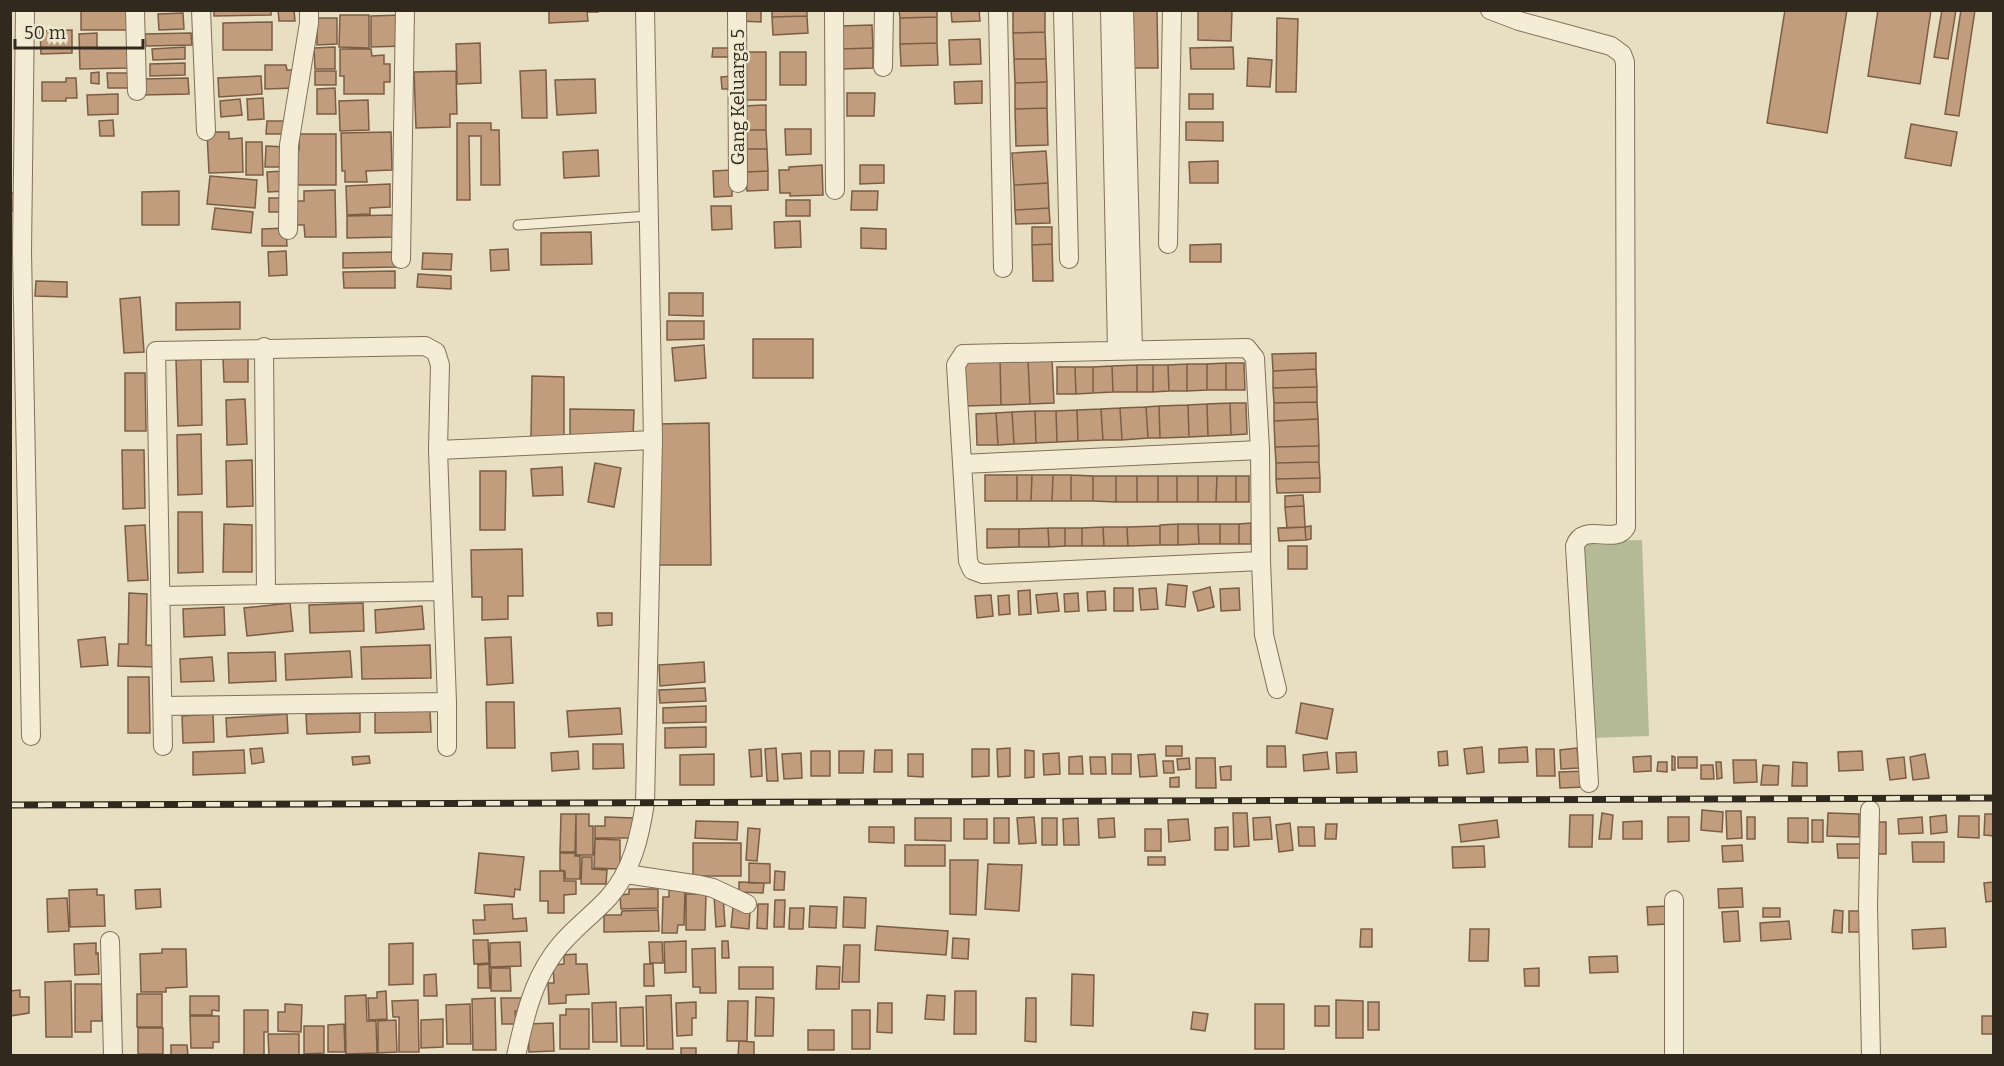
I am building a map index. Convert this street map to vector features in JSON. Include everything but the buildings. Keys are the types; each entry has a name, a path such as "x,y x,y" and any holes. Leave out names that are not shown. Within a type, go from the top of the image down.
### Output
{"street":[{"path":"25,10 16,251 31,736"},
{"path":"135,10 137,91"},
{"path":"201,10 206,131"},
{"path":"288,230 289,145 309,23 309,10"},
{"path":"401,259 405,10"},
{"path":"516,1056 531,996 550,958 561,944 610,896 626,874 641,830 645,803 653,440 645,10"},
{"name":"Gang Keluarga 5","path":"737,10 738,183"},
{"path":"834,10 835,190"},
{"path":"884,10 884,68"},
{"path":"998,10 1003,268"},
{"path":"1063,10 1069,259"},
{"path":"1110,10 1125,350"},
{"path":"1124,10 1125,350"},
{"path":"1168,244 1172,10"},
{"path":"1490,10 1519,21 1611,46 1622,54 1625,62 1626,527 1624,531 1617,534 1593,533 1581,537 1575,546 1589,783"},
{"path":"163,746 156,351 264,347 425,346 436,352 440,365 438,450 447,747"},
{"path":"264,347 266,594"},
{"path":"1261,561 983,574 972,570 968,561 956,365 963,354 1247,348 1255,358 1260,450 1264,634 1277,690"},
{"path":"438,450 653,440"},
{"path":"962,464 1260,450"},
{"path":"160,596 442,591"},
{"path":"163,706 447,702"},
{"path":"1870,810 1868,905 1871,1056"},
{"path":"626,874 700,885 720,891 747,904"},
{"path":"1674,900 1674,1056"},
{"path":"110,941 112,1056"}],"lane":[{"path":"518,225 649,216"}],"green space":[{"path":"1642,540 1649,736 1592,738 1584,542"}],"railway":[{"path":"10,805 1994,798"}]}
